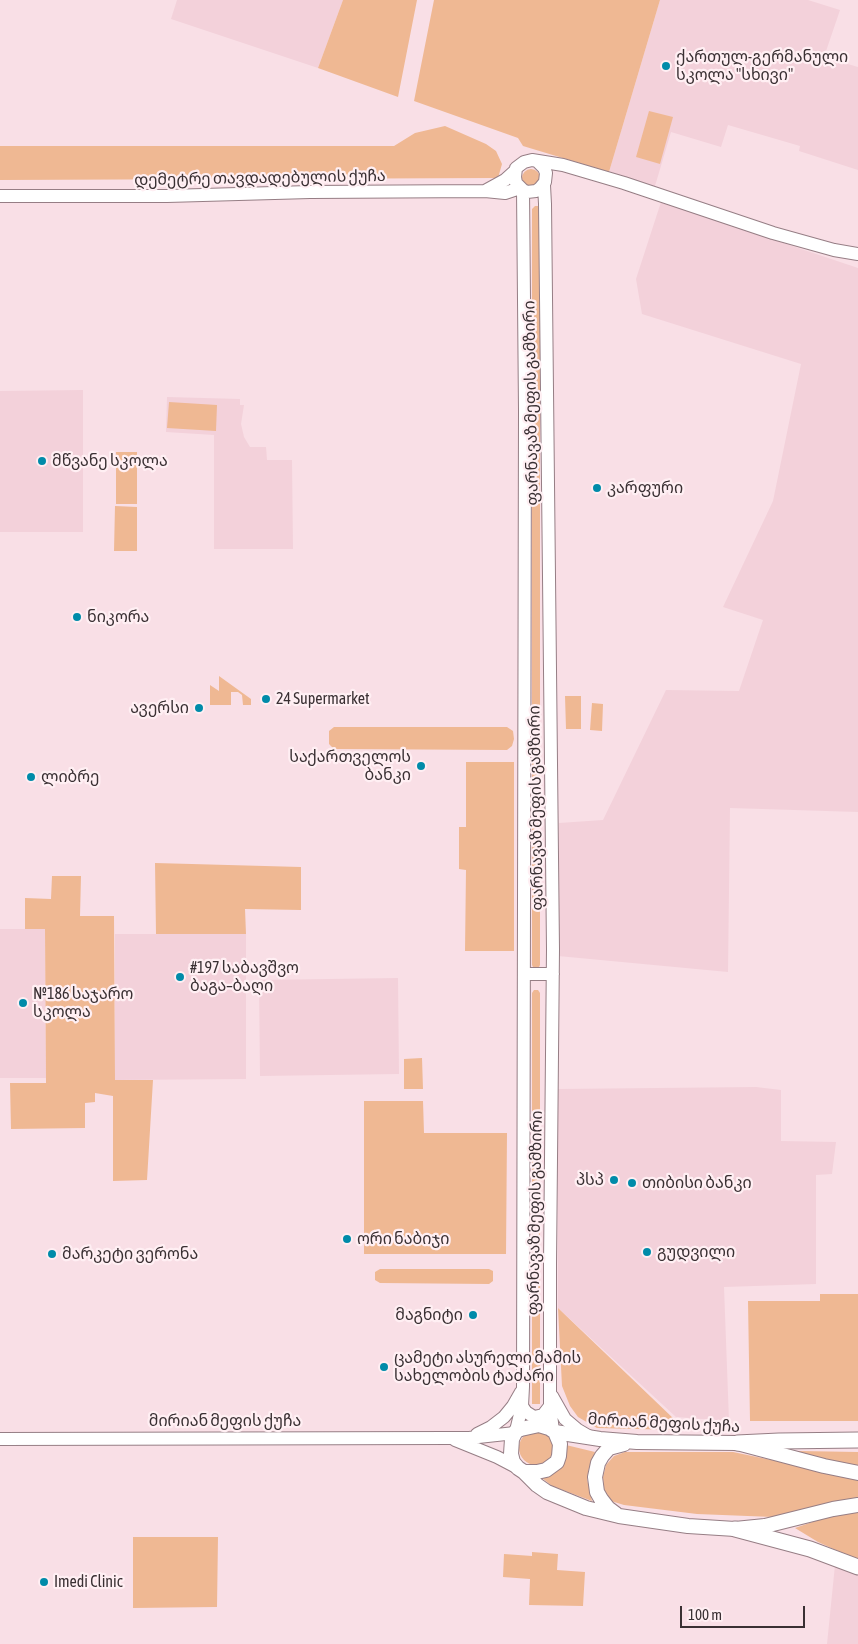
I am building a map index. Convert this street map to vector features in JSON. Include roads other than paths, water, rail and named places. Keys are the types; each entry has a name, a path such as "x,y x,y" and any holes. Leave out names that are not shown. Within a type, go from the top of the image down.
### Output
{"highway":[{"path":"737,1443 858,1440"},
{"path":"735,1530 810,1549 858,1567"}],"main road":[{"path":"563,165 536,191 528,192 522,189 515,177 516,168 528,160 563,165 624,183 773,233 834,250 858,254"},
{"path":"537,162 544,168 545,181"},
{"name":"დემეტრე თავდადებულის ქუჩა","path":"0,196 167,196 310,192 484,191 505,180 515,171"},
{"name":"ფარნავაზ მეფის გამზირი","path":"545,181 553,974 550,1406 554,1431"},
{"path":"484,191 505,193 522,189"},
{"name":"ფარნავაზ მეფის გამზირი","path":"516,1432 522,1406 523,1387 524,214 522,189"},
{"path":"505,193 520,204 524,214"},
{"path":"834,250 858,245"},
{"path":"834,250 858,262"},
{"path":"524,974 553,974"},
{"path":"469,1438 491,1427 504,1417 513,1406 523,1387"},
{"path":"550,1392 565,1419 591,1438"},
{"path":"522,1406 526,1412 534,1417 543,1415 550,1406"},
{"path":"539,1426 554,1431 560,1444 560,1456 557,1462 546,1470 537,1472 521,1470 511,1454 510,1447 516,1432 526,1427 539,1426"},
{"name":"მირიან მეფის ქუჩა","path":"554,1431 591,1438 637,1442 737,1443 858,1473"},
{"name":"მირიან მეფის ქუჩა","path":"0,1439 469,1438 516,1432"},
{"name":"მირიან მეფის ქუჩა","path":"450,1438 497,1457 521,1470 537,1485 557,1497 586,1508 619,1516 688,1526 735,1530 766,1526 858,1506"},
{"path":"619,1516 608,1508 597,1492 595,1485 596,1471 602,1456 609,1448 637,1442"}],"place":[{"name":"ქართულ-გერმანული სკოლა \"სხივი\"","path":"666,66"},
{"name":"მწვანე სკოლა","path":"42,461"},
{"name":"კარფური","path":"597,488"},
{"name":"ნიკორა","path":"77,617"},
{"name":"24 Supermarket","path":"266,699"},
{"name":"ავერსი","path":"199,708"},
{"name":"საქართველოს ბანკი","path":"421,766"},
{"name":"ლიბრე","path":"31,777"},
{"name":"#197 საბავშვო ბაგა–ბაღი","path":"180,977"},
{"name":"№186 საჯარო სკოლა","path":"23,1003"},
{"name":"პსპ","path":"614,1180"},
{"name":"თიბისი ბანკი","path":"632,1183"},
{"name":"ორი ნაბიჯი","path":"347,1239"},
{"name":"გუდვილი","path":"647,1252"},
{"name":"მარკეტი ვერონა","path":"52,1254"},
{"name":"მაგნიტი","path":"473,1315"},
{"name":"ცამეტი ასურელი მამის სახელობის ტაძარი","path":"384,1367"},
{"name":"Imedi Clinic","path":"44,1582"}]}
